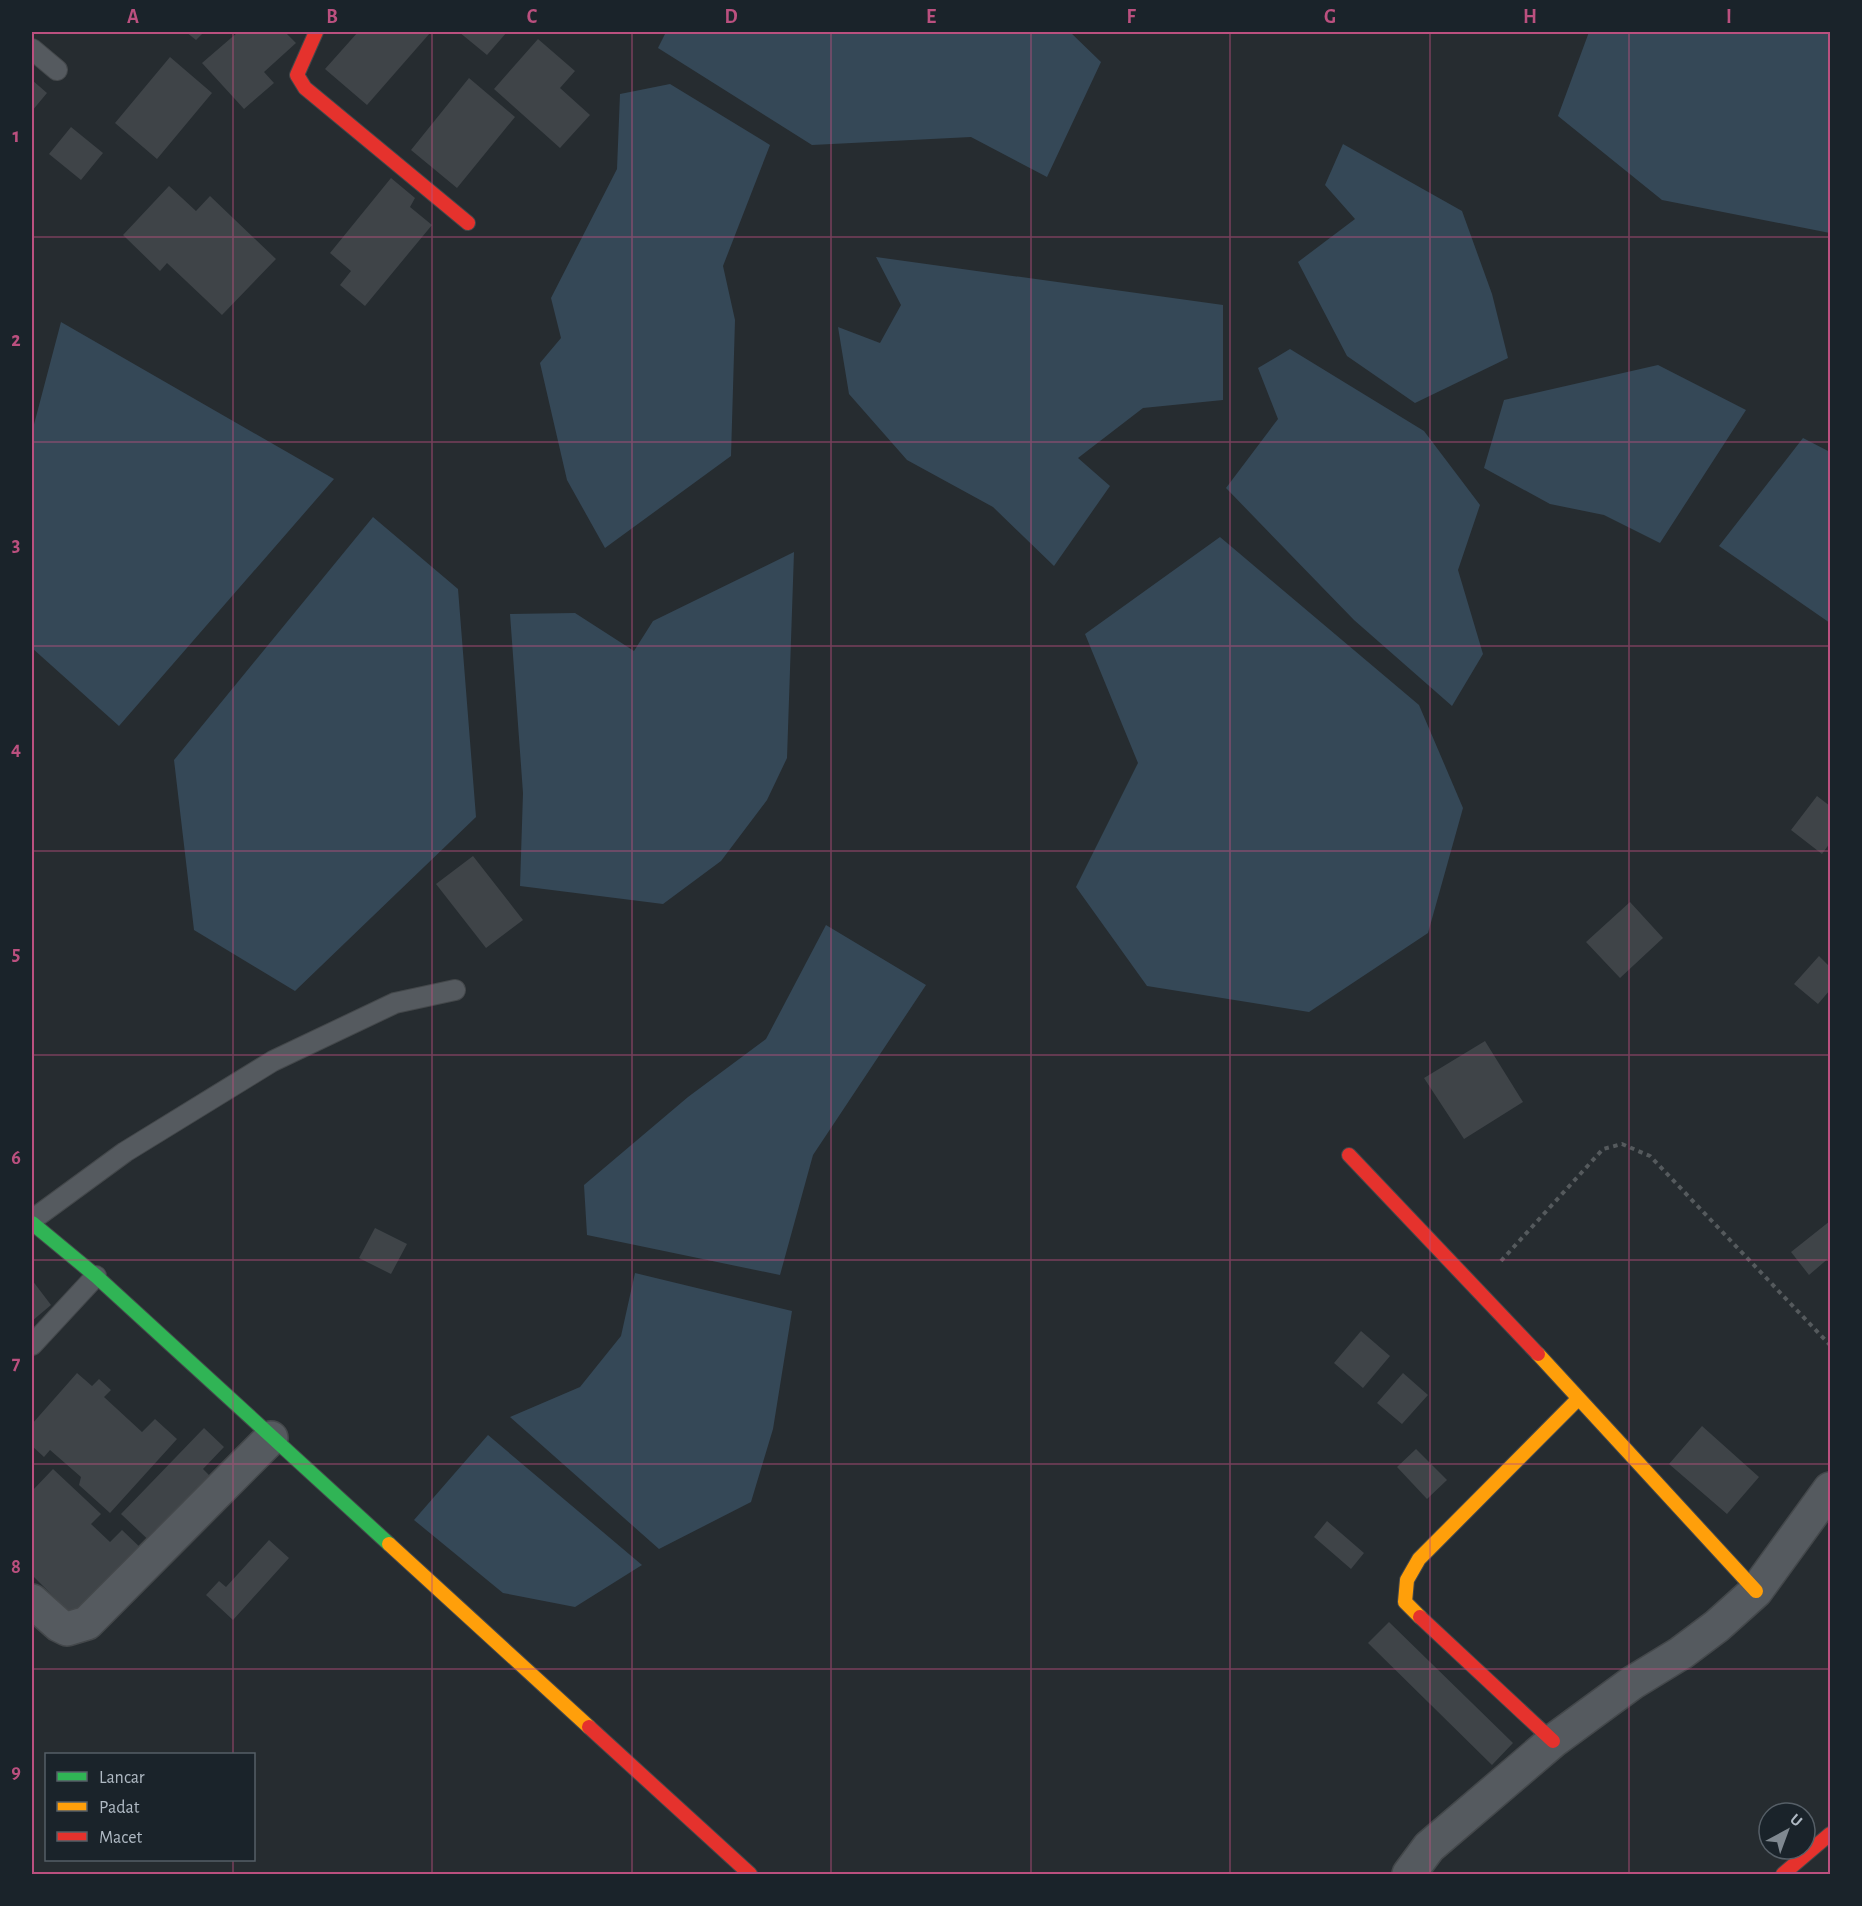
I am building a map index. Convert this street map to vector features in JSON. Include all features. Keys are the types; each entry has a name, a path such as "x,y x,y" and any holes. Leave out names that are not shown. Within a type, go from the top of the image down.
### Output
{"street":[{"path":"316,32 297,75 305,88 468,223"},
{"path":"1349,1155 1477,1288 1756,1591"},
{"path":"32,1222 96,1276 750,1875"},
{"path":"1553,1741 1405,1602 1407,1580 1419,1559 1578,1399"},
{"path":"32,1601 59,1625 67,1629 87,1623 271,1438"},
{"path":"1409,1875 1429,1847 1553,1741 1632,1683 1681,1653 1717,1626 1756,1591 1830,1489"},
{"path":"1783,1875 1830,1834"}],"lane":[{"path":"32,49 57,70"},
{"path":"32,1222 125,1152 273,1060 395,1003 455,990"},
{"path":"32,1345 96,1276"}],"path":[{"path":"1477,1288 1603,1149 1623,1144 1650,1156 1830,1345"}],"water":[{"path":"666,32 1070,32 1101,62 1047,177 971,137 812,145 658,48"},
{"path":"1589,32 1830,32 1830,233 1662,200 1558,116"},
{"path":"670,84 770,145 723,266 735,320 731,456 605,548 567,480 540,363 561,338 551,298 617,169 620,94"},
{"path":"1343,144 1462,211 1492,294 1508,358 1415,403 1347,356 1298,262 1355,219 1325,185"},
{"path":"876,257 1223,305 1223,400 1143,408 1078,458 1110,486 1054,566 993,507 907,460 849,394 838,327 880,343 901,305"},
{"path":"61,322 334,479 119,726 32,648 32,432"},
{"path":"1290,349 1424,431 1480,505 1458,570 1483,654 1452,706 1354,620 1226,488 1278,419 1258,368"},
{"path":"1658,365 1746,410 1660,543 1604,515 1550,504 1484,468 1504,400"},
{"path":"1803,438 1830,452 1830,623 1719,546"},
{"path":"373,517 458,589 476,817 295,991 194,930 174,760"},
{"path":"1220,537 1419,705 1463,808 1428,933 1309,1012 1147,986 1076,887 1138,763 1085,634"},
{"path":"794,552 787,758 767,800 721,861 663,904 520,886 523,793 510,614 575,613 634,651 653,621"},
{"path":"826,925 926,985 813,1155 780,1275 587,1235 584,1185 688,1097 766,1039"},
{"path":"635,1273 792,1311 773,1429 751,1502 659,1549 510,1417 580,1387 621,1336"},
{"path":"488,1435 642,1565 575,1607 503,1593 414,1520"}],"building":[{"path":"186,32 204,32 196,40"},
{"path":"238,32 285,32 296,43 264,72 274,83 244,109 202,63"},
{"path":"358,32 430,33 367,105 325,69"},
{"path":"459,32 507,32 487,55"},
{"path":"538,39 575,71 560,88 590,115 560,148 494,89"},
{"path":"170,57 212,93 157,159 115,123"},
{"path":"469,78 515,117 457,188 411,150"},
{"path":"32,80 47,93 32,111"},
{"path":"71,127 103,153 81,180 49,154"},
{"path":"391,178 415,198 410,207 432,225 365,306 340,285 351,271 330,253"},
{"path":"169,186 196,211 210,196 276,259 222,315 167,263 160,271 123,235"},
{"path":"1817,796 1830,806 1830,843 1822,854 1791,830"},
{"path":"473,856 523,920 486,948 436,884"},
{"path":"1630,902 1663,938 1620,978 1586,942"},
{"path":"1819,956 1830,967 1830,990 1818,1004 1794,984"},
{"path":"1485,1041 1523,1102 1464,1139 1424,1078"},
{"path":"1830,1221 1830,1257 1809,1275 1791,1252"},
{"path":"375,1228 407,1244 391,1274 359,1258"},
{"path":"32,1280 51,1305 32,1321"},
{"path":"1361,1331 1390,1356 1363,1388 1334,1363"},
{"path":"77,1373 92,1386 99,1379 111,1390 104,1397 142,1432 155,1419 177,1439 110,1513 79,1485 81,1477 50,1450 44,1457 32,1446 32,1424"},
{"path":"1403,1373 1428,1395 1402,1424 1377,1403"},
{"path":"1702,1426 1759,1477 1727,1514 1669,1464"},
{"path":"204,1428 224,1447 203,1469 218,1484 157,1548 121,1514"},
{"path":"1416,1449 1447,1480 1427,1499 1397,1467"},
{"path":"53,1469 101,1514 91,1524 110,1542 122,1530 144,1551 71,1627 49,1606 55,1598 32,1575 32,1491"},
{"path":"1327,1521 1364,1553 1351,1569 1314,1537"},
{"path":"269,1540 289,1558 233,1620 206,1595 219,1581 226,1587"},
{"path":"1389,1622 1513,1743 1492,1765 1368,1643"}],"traffic: fast":[{"path":"32,1223 96,1276 389,1544"}],"traffic: slow":[{"path":"1538,1354 1756,1591"},
{"path":"1420,1617 1405,1602 1407,1580 1419,1559 1578,1399"},
{"path":"389,1544 589,1727"}],"traffic: jam":[{"path":"316,32 297,75 305,88 468,223"},
{"path":"1349,1155 1538,1354"},
{"path":"1420,1617 1553,1741"},
{"path":"589,1727 750,1874"},
{"path":"1783,1874 1830,1834"}]}
